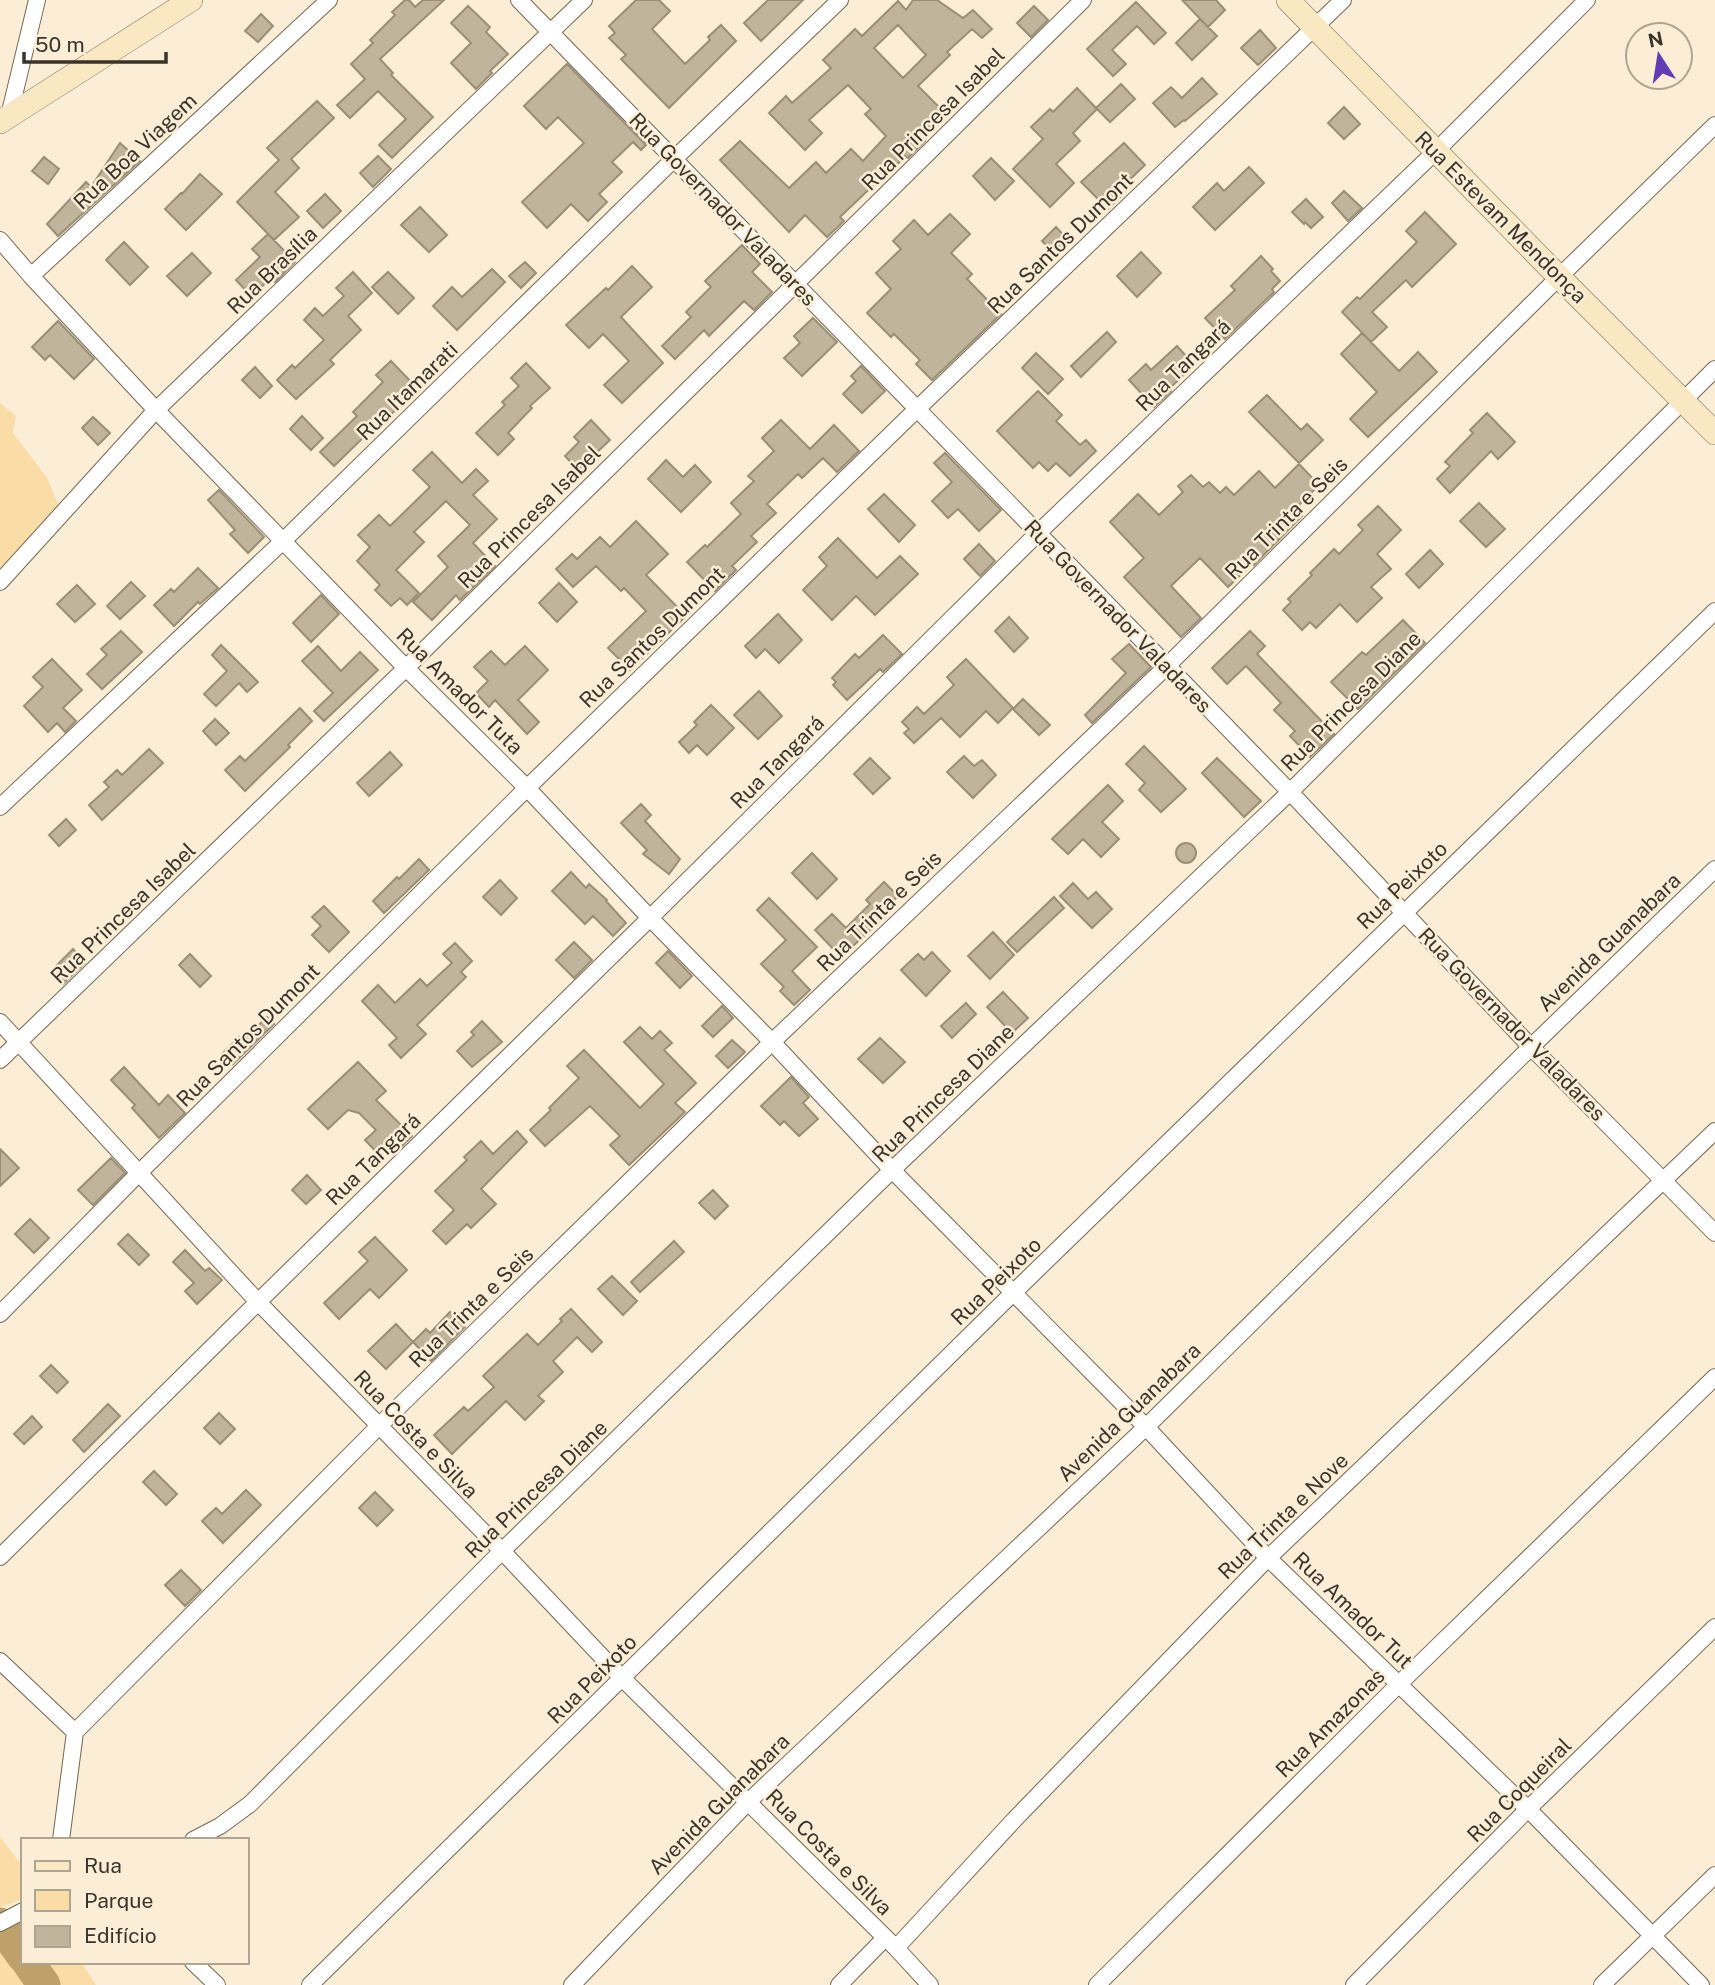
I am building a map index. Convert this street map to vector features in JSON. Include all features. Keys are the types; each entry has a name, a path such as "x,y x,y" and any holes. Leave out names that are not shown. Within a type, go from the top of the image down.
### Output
{"street":[{"path":"5,119 37,0"},
{"path":"5,119 191,0"},
{"name":"Rua Boa Viagem","path":"31,276 329,0"},
{"name":"Rua Governador Valadares","path":"519,0 1290,792 1531,1047 1715,1233"},
{"name":"Rua Brasília","path":"0,582 156,410 584,0"},
{"name":"Rua Itamarati","path":"0,807 283,541 840,0"},
{"name":"Rua Princesa Isabel","path":"0,1060 405,668 1083,0"},
{"name":"Rua Estevam Mendonça","path":"1287,0 1715,433"},
{"name":"Rua Santos Dumont","path":"0,1314 527,788 1343,0"},
{"name":"Rua Tangará","path":"0,1557 650,919 1037,534 1436,151 1587,0"},
{"name":"Rua Trinta e Seis","path":"75,1732 379,1426 772,1042 1167,666 1715,125"},
{"name":"Rua Amador Tuta","path":"0,240 156,410 405,668 527,788 650,919 772,1042 891,1170"},
{"name":"Rua Princesa Diane","path":"197,1838 220,1826 250,1804 502,1551 891,1170 1290,792 1715,369"},
{"name":"Rua Peixoto","path":"310,1985 1013,1293 1715,611"},
{"name":"Avenida Guanabara","path":"572,1985 748,1802 1146,1427 1531,1047 1715,870"},
{"name":"Rua Costa e Silva","path":"0,1022 258,1302 502,1551 622,1678 930,1985"},
{"name":"Rua Trinta e Nove","path":"839,1985 890,1943 1014,1820 1268,1558 1715,1131"},
{"name":"Rua Amador Tut","path":"891,1170 1146,1427 1268,1558 1528,1809 1701,1985"},
{"name":"Rua Amazonas","path":"1097,1985 1399,1684 1715,1377"},
{"name":"Rua Coqueiral","path":"1354,1985 1528,1809 1715,1627"},
{"path":"0,1661 75,1732 61,1838"},
{"path":"1602,1985 1715,1875"},
{"path":"0,1923 21,1912"},
{"path":"195,1964 217,1985"}],"green space":[{"path":"0,403 16,416 13,433 47,478 60,509 0,568"},
{"path":"0,1837 21,1864 21,1900 0,1907"},
{"path":"21,1940 21,1964 82,1964 96,1985 0,1985 0,1950"}],"building":[{"path":"405,0 409,0 415,7 423,0 444,0 380,59 393,73 391,75 433,117 392,158 379,145 406,119 378,91 350,118 337,105 365,79 351,64 373,43 370,40 395,15 392,12"},
{"path":"636,0 659,0 670,11 652,29 685,64 721,25 736,41 669,108 621,59 626,55 609,38 615,33 609,26"},
{"path":"768,0 803,0 761,41 744,23"},
{"path":"913,0 937,0 963,18 973,10 992,29 982,38 972,29 947,52 950,55 918,86 944,112 920,136 925,141 908,158 905,156 840,217 844,221 827,237 805,215 789,232 720,160 740,141 789,188 816,162 826,173 851,149 863,161 886,136 865,114 871,109 848,85 809,120 822,133 805,150 769,113 786,96 792,103 831,68 823,60 855,29 862,36 898,1 906,10","holes":["898,25 926,55 903,78 874,48"]},
{"path":"1182,0 1216,0 1225,10 1208,27"},
{"path":"1136,2 1166,33 1154,44 1137,26 1112,50 1126,64 1113,76 1087,49"},
{"path":"468,6 490,27 486,32 508,54 476,89 451,63 471,43 451,23"},
{"path":"1034,6 1048,20 1031,37 1017,23"},
{"path":"261,14 273,26 258,42 245,31"},
{"path":"1200,19 1217,36 1192,60 1176,43"},
{"path":"1260,30 1276,48 1258,65 1241,48"},
{"path":"567,64 646,145 641,150 633,142 612,162 622,172 599,194 607,202 588,221 571,204 547,228 522,202 584,143 558,117 546,129 524,106"},
{"path":"1202,78 1217,94 1175,127 1153,103 1171,87 1182,98"},
{"path":"1121,84 1135,99 1110,122 1096,108"},
{"path":"1077,88 1097,109 1073,133 1080,141 1056,164 1074,183 1050,207 1013,169 1043,139 1031,127 1050,109 1053,112"},
{"path":"317,101 334,118 291,159 299,168 275,192 299,217 274,240 237,202 279,160 267,148"},
{"path":"1344,107 1360,124 1344,139 1328,123"},
{"path":"120,143 140,161 58,236 47,224 86,182 91,187"},
{"path":"1124,143 1145,165 1118,191 1122,195 1108,209 1081,182"},
{"path":"378,156 391,169 373,187 360,173"},
{"path":"44,157 59,169 48,184 32,171"},
{"path":"991,158 1014,181 995,200 973,176"},
{"path":"1249,167 1264,183 1215,230 1193,207 1217,183 1224,191"},
{"path":"200,174 222,194 186,230 165,209"},
{"path":"1344,191 1362,208 1348,221 1332,203"},
{"path":"325,194 341,211 323,228 307,211"},
{"path":"1306,199 1323,217 1311,228 1292,212"},
{"path":"420,207 447,235 429,252 401,225"},
{"path":"1425,212 1456,244 1412,287 1406,280 1372,312 1387,327 1371,342 1342,312 1357,297 1360,299 1417,242 1406,231"},
{"path":"950,214 970,234 951,253 972,274 967,279 1001,314 932,380 916,364 920,360 894,334 891,337 867,313 891,289 876,273 901,249 893,241 914,220 928,235"},
{"path":"1056,227 1067,239 1053,252 1042,241"},
{"path":"268,234 295,262 275,282 271,278 251,296 236,280 260,257 252,249"},
{"path":"124,242 148,267 130,285 106,260"},
{"path":"742,245 760,264 752,272 772,292 754,310 744,301 709,336 704,330 675,359 662,346 691,317 686,312 711,287 705,281"},
{"path":"1141,252 1161,273 1137,297 1117,276"},
{"path":"192,253 211,273 187,296 167,276"},
{"path":"1261,256 1280,281 1272,289 1274,292 1225,339 1205,318 1235,290 1231,286"},
{"path":"525,262 536,273 521,288 509,276"},
{"path":"632,266 652,287 621,317 663,363 622,403 604,385 629,361 603,334 589,348 566,325"},
{"path":"492,269 505,282 457,330 433,306 452,287 462,297"},
{"path":"353,272 372,293 348,316 361,330 330,360 334,364 296,399 277,380 292,365 295,368 324,340 304,320 315,308 323,316 344,296 336,288"},
{"path":"388,272 414,298 398,314 372,287"},
{"path":"813,318 837,342 802,376 784,358 800,343 794,336"},
{"path":"58,321 94,359 74,379 50,355 45,360 32,347"},
{"path":"1107,332 1116,342 1081,377 1071,366"},
{"path":"1362,333 1399,371 1418,352 1437,372 1368,437 1350,419 1377,392 1341,354"},
{"path":"1177,346 1194,365 1154,407 1129,380 1146,364 1151,370"},
{"path":"1036,353 1063,379 1048,394 1022,368"},
{"path":"391,361 417,388 373,433 371,430 334,466 320,452 357,416 353,412 383,382 376,375"},
{"path":"526,363 550,388 530,406 532,408 508,433 514,439 498,455 476,433 505,405 502,402 519,386 511,378"},
{"path":"861,366 885,391 862,413 843,394 856,381 851,376"},
{"path":"255,367 272,386 260,398 242,380"},
{"path":"1038,391 1062,415 1056,421 1080,445 1086,440 1096,451 1070,476 1056,463 1048,471 1039,462 1033,468 997,431"},
{"path":"1267,395 1301,430 1307,424 1323,440 1299,463 1249,412"},
{"path":"1487,413 1515,442 1498,459 1491,451 1450,493 1437,479 1450,466 1445,462 1473,433 1470,430"},
{"path":"302,416 323,438 311,450 290,429"},
{"path":"93,417 110,433 98,445 82,428"},
{"path":"591,420 610,440 578,470 565,456 579,442 574,437"},
{"path":"781,420 810,449 834,425 859,451 837,472 823,458 802,478 798,474 767,504 776,513 751,536 757,542 732,566 736,570 715,591 687,562 741,514 731,503 754,481 748,476 774,451 762,438"},
{"path":"432,452 462,483 476,469 488,481 473,495 497,519 473,543 495,566 460,600 456,595 432,620 413,602 448,567 438,556 470,525 446,501 414,532 424,542 396,570 419,593 407,605 400,598 391,606 375,590 380,585 357,561 370,547 358,535 379,515 390,526 430,487 413,470"},
{"path":"945,453 1001,510 979,531 958,509 948,518 932,501 952,482 934,463"},
{"path":"666,460 683,477 695,465 711,482 681,512 648,479"},
{"path":"1299,464 1319,485 1295,509 1302,516 1254,565 1253,563 1228,587 1200,558 1171,586 1201,618 1181,637 1124,577 1144,558 1110,522 1138,494 1159,515 1183,492 1178,486 1191,475 1203,487 1209,482 1220,493 1226,487 1234,495 1259,471 1275,488"},
{"path":"219,490 264,537 248,553 230,534 235,530 208,500"},
{"path":"884,494 915,525 899,542 868,509"},
{"path":"1479,503 1505,529 1486,547 1460,521"},
{"path":"1378,506 1401,530 1377,554 1391,569 1371,587 1382,598 1357,622 1340,604 1316,628 1310,622 1302,630 1283,610 1291,602 1288,599 1334,549 1339,554 1363,530 1358,525"},
{"path":"636,521 668,554 646,575 686,616 630,670 608,648 646,611 624,588 621,591 596,566 573,587 556,569 572,554 577,559 600,537 610,547"},
{"path":"838,538 877,578 900,556 918,574 875,615 856,596 832,620 803,590 827,566 819,557"},
{"path":"979,544 995,561 980,576 964,559"},
{"path":"1430,550 1443,564 1419,588 1406,574"},
{"path":"198,568 218,588 200,604 198,602 174,626 154,605 171,589 174,592"},
{"path":"131,582 145,596 120,619 107,606"},
{"path":"559,583 577,602 557,622 539,603"},
{"path":"77,585 95,604 75,622 57,604"},
{"path":"321,595 339,614 311,642 293,623"},
{"path":"778,614 802,640 779,663 765,649 756,658 745,646"},
{"path":"1009,617 1028,638 1014,652 995,631"},
{"path":"1403,620 1425,643 1358,709 1331,682 1362,652 1366,655"},
{"path":"121,631 142,652 102,689 87,674 107,655 101,649"},
{"path":"1250,631 1265,646 1257,654 1334,734 1310,757 1290,736 1295,731 1274,710 1281,703 1246,666 1227,684 1212,668"},
{"path":"883,635 902,654 883,672 880,669 847,700 833,685 836,682 832,678 855,654 859,658"},
{"path":"1129,644 1151,667 1092,723 1085,715 1126,673 1112,659"},
{"path":"221,645 258,682 247,692 239,683 216,706 204,694 227,671 212,655"},
{"path":"318,646 341,671 360,652 378,670 324,721 314,711 333,693 302,661"},
{"path":"525,646 548,670 518,700 539,722 527,734 495,700 489,707 476,693 488,681 474,667 491,651 505,665"},
{"path":"52,659 82,690 63,708 76,721 65,732 57,723 48,732 24,706 43,687 33,677"},
{"path":"966,659 1013,708 998,723 986,711 960,737 941,718 914,743 904,733 909,729 902,722 917,707 924,714 954,685 947,677"},
{"path":"759,691 782,716 758,739 734,715"},
{"path":"1023,699 1050,725 1039,735 1013,709"},
{"path":"711,705 734,728 707,755 697,745 689,753 679,742 697,725 694,722"},
{"path":"300,708 312,721 245,791 225,770 240,756 245,761"},
{"path":"215,719 229,733 216,745 203,731"},
{"path":"1144,746 1186,789 1161,812 1139,790 1145,783 1126,764"},
{"path":"149,749 163,763 102,820 89,805 109,787 104,782 117,770 122,775"},
{"path":"390,752 402,765 369,796 357,783"},
{"path":"964,756 974,766 982,760 996,775 973,798 947,772"},
{"path":"870,758 890,778 873,794 854,774"},
{"path":"1217,758 1261,801 1244,817 1202,773"},
{"path":"1108,785 1123,801 1102,822 1119,839 1101,857 1083,839 1068,854 1052,839"},
{"path":"641,804 651,815 645,821 680,859 669,874 643,854 647,850 621,823"},
{"path":"66,819 76,830 59,846 49,835"},
{"path":"1186,843 1193,846 1196,853 1193,860 1186,863 1179,860 1176,853 1179,846"},
{"path":"812,853 837,879 817,899 792,873"},
{"path":"419,859 429,870 384,913 373,901"},
{"path":"571,872 586,888 589,884 607,900 626,923 613,936 593,916 585,924 552,891"},
{"path":"500,880 517,898 501,915 483,897"},
{"path":"884,882 898,896 889,905 893,909 841,957 815,930 832,914 846,928 870,904 866,900"},
{"path":"1073,883 1088,899 1096,892 1112,909 1092,928 1060,896"},
{"path":"1054,897 1064,908 1017,952 1007,942"},
{"path":"769,898 817,947 792,971 810,990 794,1005 780,991 784,987 761,964 786,940 757,910"},
{"path":"324,906 349,932 329,952 312,935 321,926 312,917"},
{"path":"993,932 1014,955 990,979 968,956"},
{"path":"574,942 592,960 574,978 556,960"},
{"path":"455,943 472,961 461,972 466,977 417,1025 426,1034 401,1058 389,1045 397,1038 362,1001 378,985 395,1003 420,979 427,986 452,963 443,954"},
{"path":"73,949 85,963 63,984 51,971"},
{"path":"668,951 692,976 680,988 656,963"},
{"path":"932,952 950,971 926,996 901,970 918,954 924,960"},
{"path":"190,954 211,976 200,987 179,965"},
{"path":"1003,992 1028,1018 1012,1033 987,1007"},
{"path":"966,1003 976,1014 952,1038 941,1026"},
{"path":"722,1006 733,1018 713,1037 702,1026"},
{"path":"267,1017 274,1024 233,1064 223,1053 239,1037 242,1041"},
{"path":"482,1021 502,1042 472,1067 457,1051 474,1035 471,1032"},
{"path":"640,1027 652,1039 660,1031 672,1043 664,1050 696,1083 675,1103 685,1112 629,1165 610,1145 620,1136 590,1106 545,1146 530,1130 579,1078 567,1066 584,1050 640,1108 664,1084 624,1042"},
{"path":"880,1038 905,1062 883,1083 858,1059"},
{"path":"732,1040 745,1052 728,1068 716,1056"},
{"path":"358,1062 386,1091 376,1100 412,1136 397,1151 394,1148 383,1159 365,1140 376,1130 359,1113 348,1110 328,1129 308,1109"},
{"path":"124,1067 159,1105 168,1095 185,1113 159,1138 132,1108 135,1105 111,1080"},
{"path":"791,1077 809,1097 803,1103 818,1119 799,1136 784,1121 780,1125 761,1106"},
{"path":"517,1131 527,1142 481,1189 496,1204 471,1228 467,1224 446,1244 433,1231 454,1210 435,1191 467,1160 464,1157 481,1141 493,1154"},
{"path":"0,1149 19,1168 0,1186"},
{"path":"111,1158 125,1173 93,1205 78,1190"},
{"path":"307,1175 321,1190 306,1204 292,1190"},
{"path":"713,1190 728,1206 715,1219 699,1203"},
{"path":"30,1219 49,1238 34,1253 15,1234"},
{"path":"128,1234 149,1255 139,1265 118,1244"},
{"path":"375,1237 407,1270 379,1298 370,1289 339,1319 324,1303 368,1261 359,1252"},
{"path":"674,1241 684,1252 640,1292 631,1282"},
{"path":"185,1250 205,1271 209,1268 222,1280 197,1304 185,1291 194,1283 173,1262"},
{"path":"612,1276 637,1301 623,1315 598,1289"},
{"path":"571,1309 602,1342 592,1352 577,1337 553,1361 563,1372 538,1396 544,1401 525,1420 506,1401 452,1454 434,1435 464,1407 468,1411 494,1387 483,1376 527,1334 538,1345"},
{"path":"450,1312 465,1327 431,1361 413,1342 426,1329 430,1333"},
{"path":"396,1324 413,1342 386,1369 368,1351"},
{"path":"51,1365 68,1382 57,1393 40,1376"},
{"path":"108,1404 120,1416 84,1452 73,1440"},
{"path":"219,1413 235,1429 220,1444 204,1428"},
{"path":"32,1416 42,1427 24,1444 14,1434"},
{"path":"154,1471 177,1494 166,1505 143,1482"},
{"path":"246,1490 261,1505 223,1543 202,1521 216,1508 222,1514"},
{"path":"375,1492 393,1510 377,1526 359,1508"},
{"path":"181,1570 201,1590 185,1606 165,1585"}],"waterway":[{"path":"0,1924 21,1953"},
{"path":"29,1964 44,1985"}]}
